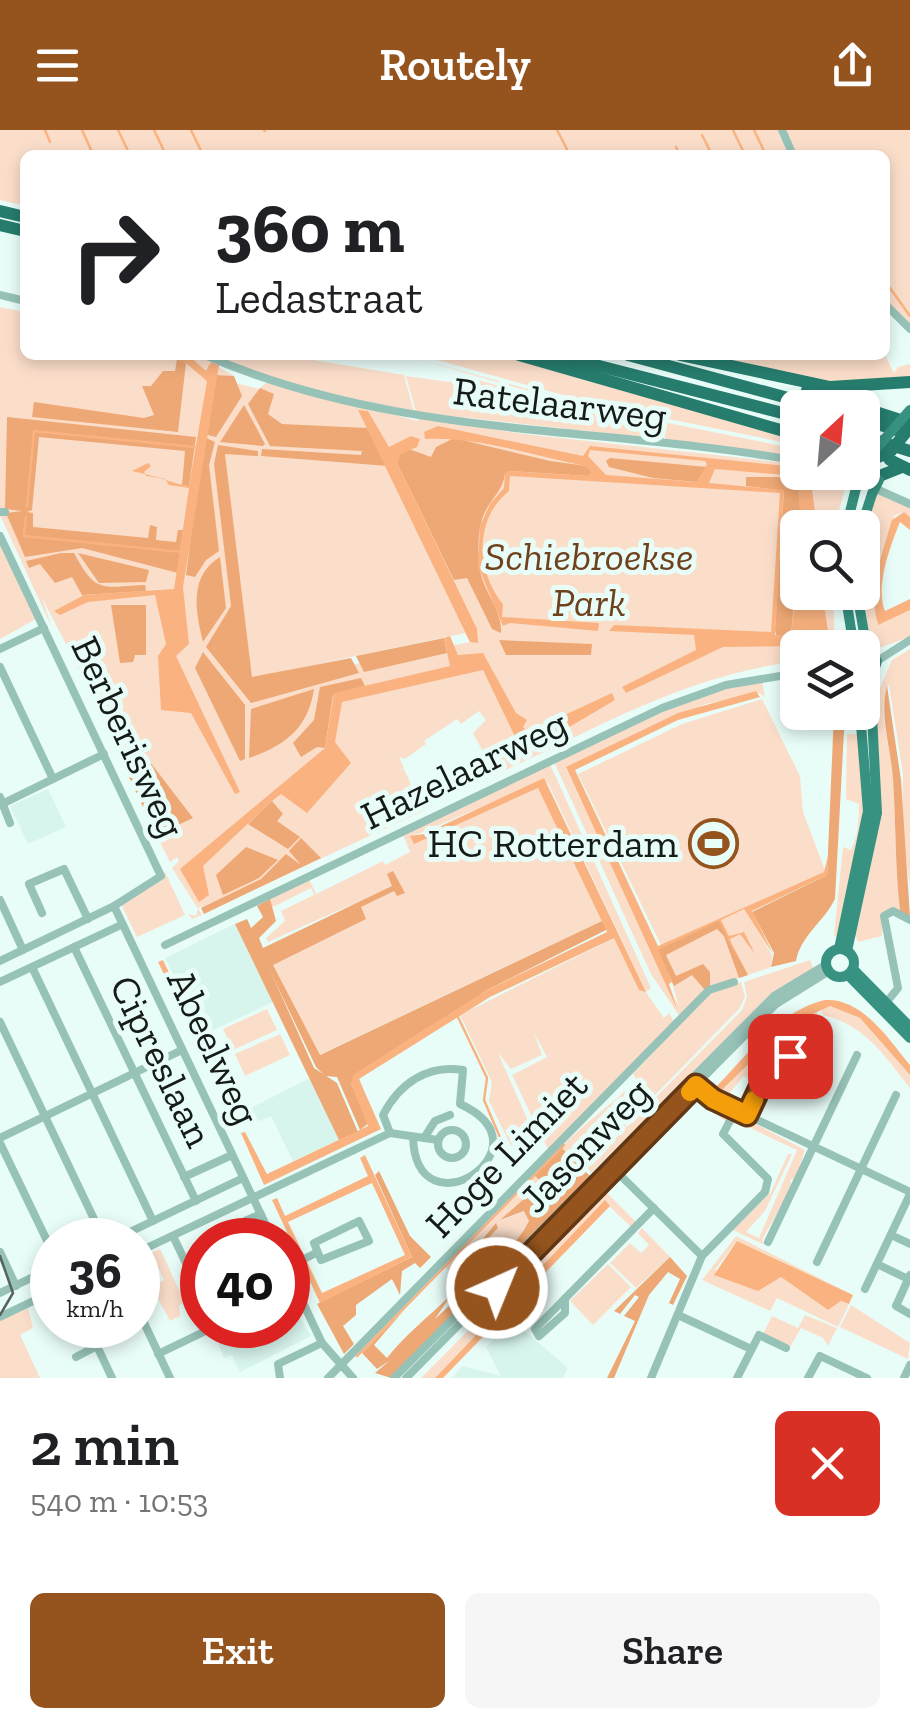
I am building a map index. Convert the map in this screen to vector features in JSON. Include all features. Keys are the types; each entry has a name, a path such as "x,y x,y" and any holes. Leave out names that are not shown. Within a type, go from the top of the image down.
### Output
{"highway":[{"path":"535,360 780,431"},
{"path":"576,360 780,412"},
{"path":"646,360 780,396"},
{"path":"701,360 830,387 910,382"},
{"path":"713,363 910,430"},
{"path":"880,423 910,430"},
{"path":"880,460 910,430"},
{"path":"880,457 885,436"},
{"path":"880,442 910,451"}],"main road":[{"path":"885,436 910,410"},
{"path":"843,950 868,811 861,730"},
{"path":"843,950 877,813 873,730"},
{"path":"843,950 830,954 828,968 838,976 850,972"},
{"path":"843,950 854,958 850,972"},
{"path":"850,972 910,1027"},
{"path":"885,1004 910,1038"}],"street":[{"path":"890,309 910,329"},
{"name":"Ratelaarweg","path":"218,360 309,392 453,422 780,459"},
{"path":"878,490 910,504"},
{"name":"Berberisweg","path":"0,536 161,876 114,906"},
{"path":"0,649 44,628"},
{"path":"880,651 910,640"},
{"path":"0,668 53,779"},
{"name":"Hazelaarweg","path":"164,945 662,708 726,685 780,676"},
{"path":"10,823 1,802 104,754"},
{"path":"42,912 30,884 64,869 88,918"},
{"path":"0,900 23,950"},
{"path":"0,961 114,906"},
{"name":"Abeelweg","path":"114,906 263,1218"},
{"path":"885,1004 898,988 884,916 893,911 910,920"},
{"path":"0,982 122,925"},
{"name":"Cipreslaan","path":"74,946 196,1201"},
{"path":"32,966 152,1218"},
{"name":"Jasonweg","path":"394,1378 697,1081 774,996 828,968"},
{"name":"Hoge Limiet","path":"328,1378 710,990 734,982"},
{"path":"0,1022 94,1218"},
{"path":"747,1115 762,1083 775,1084 790,1056 805,1058 816,1037"},
{"path":"37,1218 0,1140 182,1050"},
{"path":"768,1242 856,1055"},
{"path":"390,1133 383,1116 390,1102 420,1076 463,1070 460,1104 474,1110 489,1127 491,1152 476,1176 451,1183 431,1178 422,1170 413,1137"},
{"path":"697,1081 730,1114 747,1115 910,1193 865,1289"},
{"path":"817,1262 896,1095"},
{"path":"664,1378 652,1376 702,1256 762,1196 768,1179 723,1134 730,1114"},
{"path":"424,1138 435,1121 450,1115"},
{"path":"160,1242 390,1133 438,1140"},
{"path":"184,1177 232,1155"},
{"path":"611,1166 702,1256"},
{"name":"Jasonweg","path":"406,1378 611,1166"},
{"path":"159,1218 243,1178"},
{"path":"564,1298 565,1313 539,1336 535,1329 564,1298 654,1208"},
{"path":"252,1218 261,1214"},
{"path":"359,1221 370,1237 324,1262 316,1253 314,1243 359,1221"},
{"path":"890,1234 910,1244"},
{"path":"173,1236 180,1251"},
{"path":"0,1252 16,1286"},
{"path":"310,1256 316,1253"},
{"path":"877,1264 909,1277 896,1306 910,1314"},
{"path":"0,1293 30,1279"},
{"path":"0,1317 30,1303"},
{"path":"678,1316 751,1349"},
{"path":"310,1322 349,1378"},
{"path":"737,1378 759,1335 786,1348"},
{"path":"158,1354 180,1343"},
{"path":"280,1378 278,1364 322,1343"},
{"path":"76,1357 93,1348"},
{"path":"98,1348 110,1377"},
{"path":"155,1348 170,1378"},
{"path":"808,1378 820,1356 867,1378"},
{"path":"904,1378 910,1365"}],"shaded area":[{"path":"177,360 186,363 178,432 32,417 34,402 144,418 154,415 142,386 151,386 163,371 175,371"},
{"path":"177,360 194,360 206,371 211,362 219,365 183,587 189,644 176,656 240,792 235,794 191,713 161,710 158,656 166,644 155,595 88,602 60,615 54,611 84,595 174,589 189,488 169,485 166,480 189,486 207,381"},
{"path":"216,375 234,376 242,396 216,437 204,434"},
{"path":"260,388 274,394 268,414 282,424 367,428 388,466 261,456 262,449 361,455 362,451 270,446 248,404"},
{"path":"244,405 265,444 263,446 220,442"},
{"path":"358,410 368,411 389,447 411,436 420,439 417,447 400,454 397,463 477,629 478,643 470,642"},
{"path":"7,417 196,437 189,486 182,485 185,451 39,437 32,510 27,512 33,513 33,527 148,538 150,525 157,527 156,540 176,542 178,530 183,530 178,573 82,548 25,557 6,513 22,511 5,509"},
{"path":"438,426 583,456 590,446 780,465 780,475 715,469 709,483 784,490 775,635 780,635 780,646 723,647 626,693 622,687 696,650 694,635 609,631 614,625 771,632 780,493 510,476 509,491 490,516 483,546 488,576 503,604 502,617 599,623 598,631 510,623 503,626 478,566 480,526 490,504 504,488 505,474 592,473 586,466 506,448 425,439 424,432","holes":["590,450 707,464 697,482 606,475 588,456"]},
{"path":"204,437 215,442 209,465 219,551 206,560 195,577 186,575"},
{"path":"454,438 587,466 592,473 505,474 484,514 479,543 480,571 501,633 492,629 467,578 454,580 397,463 400,454 409,449 431,457 436,447"},
{"path":"218,445 258,451 258,456 225,454 252,677 351,658 359,673 251,703 206,647 231,606 214,464"},
{"path":"610,458 707,467 697,482 653,478 609,467 606,461"},
{"path":"148,463 151,466 145,474 132,471"},
{"path":"746,477 780,477 780,490 799,490 800,510 783,510 784,491 746,486"},
{"path":"798,490 812,490 815,510 800,510"},
{"path":"904,512 910,517 910,530 900,522 885,567 882,601 885,611 910,599 910,610 878,625 875,610 880,610 880,562 892,520"},
{"path":"74,553 88,576 101,585 145,585 146,591 82,595 72,577 55,583 40,564 29,568 26,561"},
{"path":"78,553 149,570 146,582 99,583"},
{"path":"780,553 780,610 793,610 791,630 780,630 777,637"},
{"path":"220,557 226,608 203,642 197,606 199,584"},
{"path":"111,605 146,605 146,655 135,655 133,662 120,663"},
{"path":"794,610 825,610 828,630 792,630"},
{"path":"450,636 458,655 483,653 516,713 527,720 523,727 528,732 612,693 615,700 527,752 520,747 483,670 342,702 335,742 351,763 307,813 281,794 272,801 203,866 209,895 199,902 180,869 325,748 334,693 450,666 444,638"},
{"path":"444,638 447,653 364,672 356,656"},
{"path":"499,640 592,644 591,655 506,655"},
{"path":"203,652 245,705 245,759 240,761 195,668"},
{"path":"361,678 365,686 333,695 325,748 317,747 301,757 293,743 314,720 320,687"},
{"path":"887,686 901,780 910,917 900,911 893,779 885,720"},
{"path":"314,689 301,725 284,741 249,758 251,709"},
{"path":"756,691 760,697 678,720 575,770 658,946 824,872 829,852 827,875 752,911 773,954 744,909 721,920 729,936 744,932 755,954 740,934 730,939 737,959 719,921 658,950 672,982 669,984 677,1009 566,767 678,713"},
{"path":"833,730 844,730 835,899 803,944 796,961 771,967 774,953 752,912 827,875"},
{"path":"150,762 193,818 156,835 127,773"},
{"path":"544,778 646,992 639,990 614,938 490,997 359,1079 381,1129 264,1185 241,1133 245,1132 267,1174 368,1126 351,1084 354,1074 487,990 607,932 538,788 414,844 410,836 424,834"},
{"path":"48,789 66,827 28,844 10,806"},
{"path":"272,801 283,814 277,821 300,837 288,849 248,824"},
{"path":"301,838 321,858 204,914 201,908 261,879 286,854 301,865 289,851"},
{"path":"246,847 278,860 259,878 223,895 216,875"},
{"path":"393,871 405,893 397,896 394,891 361,907 366,919 273,965 320,1055 604,920 608,929 487,990 351,1084 369,1123 360,1130 337,1077 325,1076 316,1067 250,929 263,917 257,906 270,899 276,921 259,938 263,948 392,886 387,874"},
{"path":"247,919 314,1068 337,1083 358,1132 339,1140 235,924"},
{"path":"719,920 748,975 739,978 724,936 717,929 666,955 676,976 703,964 710,972 710,986 705,990 692,975 674,986 657,950"},
{"path":"235,924 273,1002 203,1035 165,958"},
{"path":"163,960 239,1119 236,1122 158,962"},
{"path":"825,1000 851,1006 874,1022 910,1065 910,1075 860,1018 830,1006 787,1026 719,1093 715,1088 765,1036 793,1013"},
{"path":"310,1078 339,1140 293,1161 271,1116 251,1124 245,1111"},
{"path":"561,1147 591,1177 391,1378 375,1373 389,1361 377,1369 362,1353 405,1309 374,1345 387,1358 451,1295 435,1319 451,1304 454,1273 496,1223 498,1228 474,1253 481,1264 496,1258 515,1241 529,1221 524,1211 500,1220 542,1183 534,1175"},
{"path":"365,1155 412,1257 320,1303 310,1282 310,1268 322,1293 405,1255 372,1183 297,1218 280,1218 272,1200 277,1198 285,1216 368,1176 360,1158"},
{"path":"379,1171 410,1236 431,1257 420,1268 415,1263 402,1271 400,1295 392,1279 356,1305 356,1315 343,1326 354,1344 344,1354 317,1304 412,1257 375,1175"},
{"path":"605,1200 610,1206 443,1378 435,1378"},
{"path":"737,1241 853,1295 849,1304 841,1301 828,1310 781,1277 758,1291 714,1275"},
{"path":"670,1257 687,1276 673,1305 669,1303 680,1279 668,1272 649,1295 614,1378 607,1378 635,1321 624,1316 639,1297 635,1295 620,1314 614,1311"},
{"path":"512,1320 568,1368 563,1378 452,1378 462,1366 501,1376 486,1347"},
{"path":"220,1348 287,1348 240,1372 232,1355 224,1358"}],"green space":[{"path":"0,130 780,130 786,150 20,150 20,205 0,200"},
{"path":"786,130 910,130 910,327 890,305 890,150 795,150"},
{"name":"Schiebroekse Park","path":"0,307 20,311 20,360 206,360 218,367 212,377 259,389 267,382 418,421 419,418 524,434 780,462 780,490 802,490 806,510 780,510 780,610 812,610 828,630 780,630 780,664 668,695 548,750 545,745 546,751 480,782 478,777 492,769 473,733 486,720 479,711 461,724 457,719 405,759 399,757 404,768 398,771 404,769 423,811 206,912 202,906 198,908 202,915 192,919 188,914 196,916 198,909 172,868 179,861 177,857 170,862 156,835 163,831 132,771 127,773 119,757 124,754 118,755 102,720 105,719 42,598 52,628 0,515","holes":["246,632 252,678 465,633 470,642 251,684"]},
{"path":"313,360 404,375 414,412 298,386 228,361"},
{"path":"421,360 613,412 780,446 780,456 668,443 662,430"},
{"path":"437,360 520,360 780,435 780,442 599,405"},
{"path":"728,360 888,360 894,373 898,367 910,364 910,377 830,382"},
{"path":"218,367 234,376 216,375"},
{"path":"461,375 661,433 665,440 416,412 406,376 450,382"},
{"path":"812,490 845,490 839,510 815,510"},
{"path":"880,490 910,506 910,517 904,512 895,515 880,560 880,510 871,508"},
{"path":"0,542 36,619 0,639"},
{"name":"Schiebroekse Park","path":"825,610 834,610 834,630 828,630"},
{"path":"864,610 875,610 877,624 910,610 910,637 880,648 880,630 867,630"},
{"path":"910,649 910,886 902,832 903,774 889,684 884,717 893,777 900,911 883,913 882,936 858,942 854,934 880,803 875,730 880,730 880,688 892,660"},
{"name":"HC Rotterdam","path":"762,680 765,697 759,693 706,704 566,768 679,1007 662,947 578,774 682,724 762,699 800,776 803,812 826,873 747,910 772,955 771,967 705,990 680,1017 651,974 554,762 702,694"},
{"path":"847,734 861,734 867,798 841,938 834,936 843,847 851,850 859,809 859,804 846,799"},
{"path":"550,764 651,988 646,992 548,783 528,787 411,837 414,843 538,788 604,920 317,1056 265,951 353,904 268,942 266,938 285,921 281,911 314,895 311,888 271,908 270,899 246,909 309,879 316,894 383,861 385,865 410,852 403,835"},
{"path":"165,872 185,915 137,937 121,904 161,881"},
{"path":"614,938 664,1018 669,1013 674,1022 548,1149 541,1136 552,1125 539,1132 512,1075 547,1057 534,1033 542,1055 511,1069 498,1053 529,1123 525,1126 530,1136 511,1146 489,1101 492,1082 460,1015"},
{"path":"810,960 813,968 772,995 591,1173 587,1167 742,1010 747,997 744,982"},
{"path":"741,982 745,997 739,1009 585,1167 561,1147 637,1080 633,1074 709,994"},
{"path":"830,1006 860,1018 910,1075 910,1088 862,1034 823,1015 820,1008"},
{"path":"267,1009 277,1030 233,1050 223,1029"},
{"path":"816,1009 820,1026 814,1031 798,1024 781,1046 787,1050 784,1057 768,1050 752,1071 761,1076 758,1082 744,1076 726,1097 719,1094 776,1035"},
{"path":"280,1034 290,1055 245,1076 235,1054"},
{"path":"705,1097 805,1150 795,1180 791,1179 790,1190 762,1240 765,1245 733,1230 771,1192 788,1154 792,1154 765,1211 746,1232 759,1238 797,1150 735,1121 733,1126 700,1103"},
{"path":"534,1175 542,1183 501,1220 525,1211 529,1221 515,1241 481,1264 474,1253 498,1228 496,1224 449,1271 444,1266"},
{"path":"606,1192 636,1222 631,1227 604,1201 435,1378 421,1378"},
{"path":"642,1228 670,1257 636,1288 610,1263 630,1243 641,1253 649,1245 638,1233"},
{"path":"736,1236 853,1295 737,1241 715,1270 781,1277 828,1310 841,1301 849,1304 838,1327 777,1298 770,1311 702,1280"},
{"path":"160,1249 180,1292 180,1316 170,1321 160,1302 160,1282 164,1280"},
{"path":"608,1264 631,1287 593,1325 570,1301"},
{"path":"851,1305 910,1343 908,1359 840,1327"},
{"path":"28,1308 30,1330 20,1335 40,1378 0,1378 0,1321"},
{"path":"805,1315 837,1328 828,1346 823,1338 801,1328 790,1347 763,1334 772,1316 798,1328"}],"waterway":[{"path":"45,130 50,142"},
{"path":"82,130 91,150"},
{"path":"118,130 128,150"},
{"path":"154,130 164,150"},
{"path":"191,130 201,150"},
{"path":"557,130 567,150"},
{"path":"733,130 743,150"},
{"path":"754,130 764,150"},
{"path":"702,135 710,150"},
{"path":"890,288 910,316"},
{"path":"27,507 34,431 195,447"},
{"path":"26,517 24,536 182,552"},
{"path":"458,1017 487,1078 484,1100 514,1170"},
{"path":"357,1356 564,1145"}],"tram line":[{"path":"0,1256 13,1293 0,1315"}],"slow traffic":[{"path":"690,1092 696,1085 713,1099 747,1115 754,1100"}],"place":[{"name":"HC Rotterdam","path":"713,843"}],"route":[{"path":"497,1288 696,1085 713,1099 747,1115 762,1083 775,1084 790,1056"}]}
